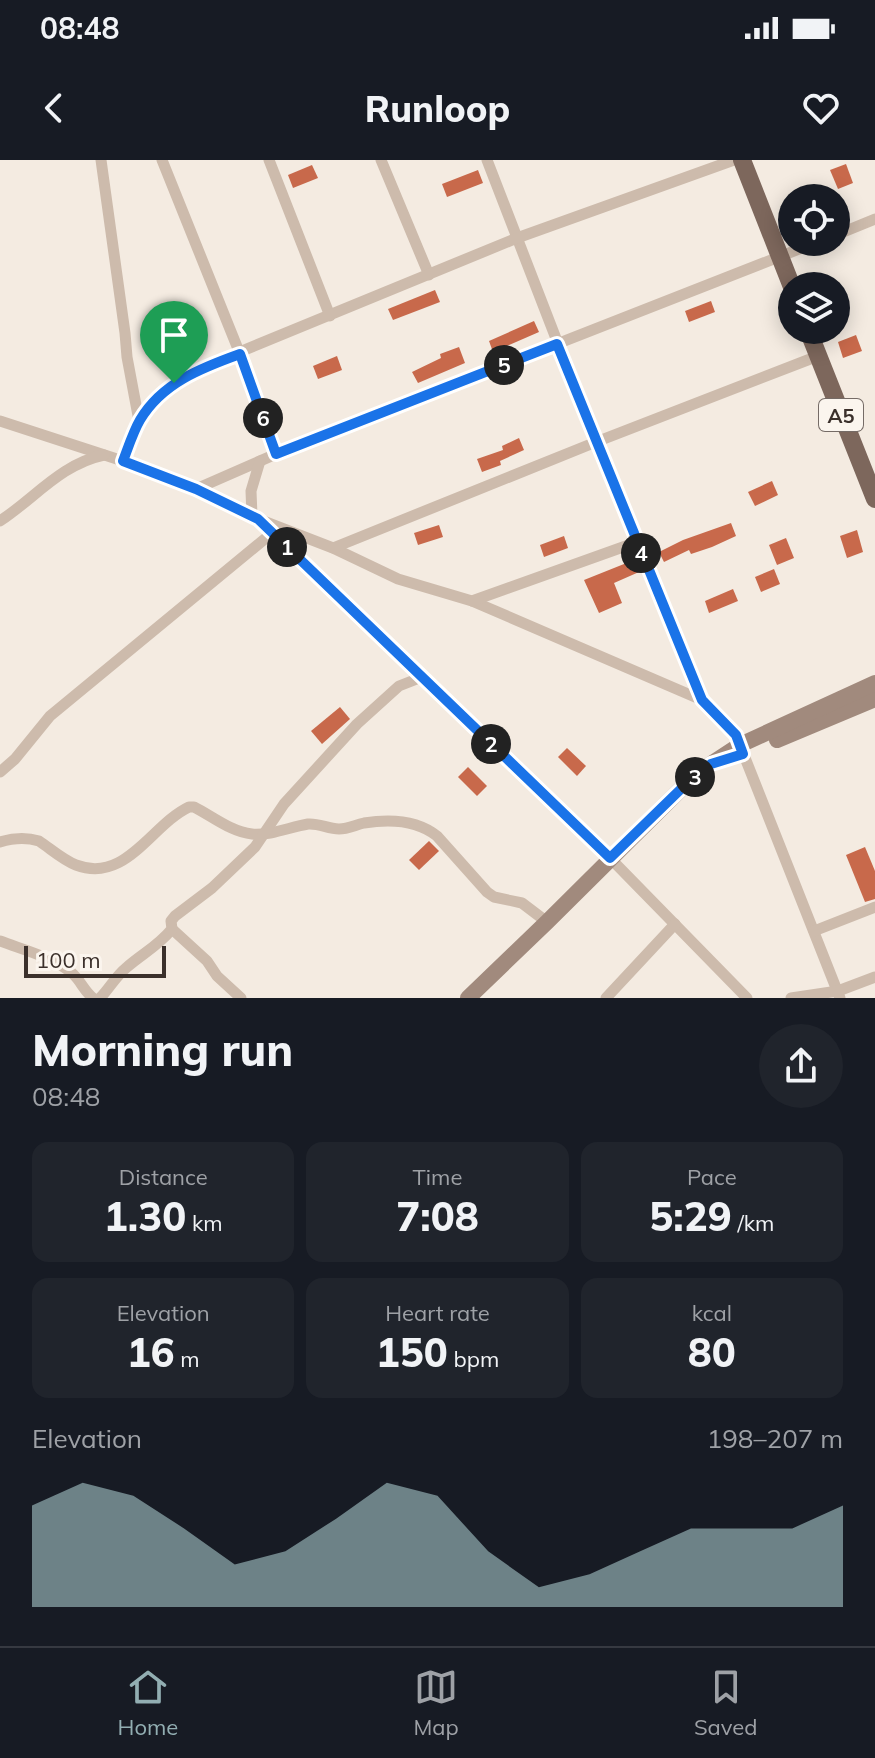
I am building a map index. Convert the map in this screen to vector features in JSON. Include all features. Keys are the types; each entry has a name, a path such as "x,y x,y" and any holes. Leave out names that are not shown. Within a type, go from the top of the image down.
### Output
{"main road":[{"path":"742,160 786,272"},
{"name":"A5","path":"813,344 869,469 875,499"},
{"path":"468,998 683,787 711,764 875,683"},
{"path":"742,749 875,699"}],"street":[{"path":"101,160 127,357 139,421"},
{"path":"162,160 240,354 276,454"},
{"path":"269,160 330,316"},
{"path":"381,160 429,275"},
{"path":"487,160 596,442 702,700 736,735 839,995"},
{"path":"123,461 139,421 159,395 203,367 517,238 734,160"},
{"path":"850,229 875,219"},
{"path":"196,489 276,454 781,257"},
{"path":"333,548 818,356"},
{"path":"1,422 123,461 196,489 398,579 472,601 702,700"},
{"path":"0,521 56,476 104,455"},
{"path":"260,461 251,491 255,517 610,858 747,998"},
{"path":"0,772 15,759 50,716 272,533"},
{"path":"472,601 637,542"},
{"path":"241,998 172,929 171,921 255,847 284,804 357,724 399,686 422,677"},
{"path":"0,842 32,839 78,866 105,869 124,861 189,807 252,835 308,824 335,829 380,821 409,823 437,836 490,895 522,903 547,922"},
{"path":"814,931 875,907"},
{"path":"606,998 675,924"},
{"path":"100,998 127,967 150,951 172,929"},
{"path":"0,941 59,965 77,978 93,998"},
{"path":"791,998 839,995 875,977"}],"building":[{"path":"846,164 853,183 836,184 830,170"},
{"path":"312,165 318,178 293,188 288,175"},
{"path":"478,170 483,183 447,197 442,184"},
{"path":"435,290 440,302 393,320 388,309"},
{"path":"711,301 715,312 689,322 685,311"},
{"path":"534,321 539,332 493,352 489,341"},
{"path":"856,335 862,351 843,358 839,344 850,344 850,337"},
{"path":"459,347 465,363 418,383 412,372 441,358 440,354"},
{"path":"337,356 342,370 318,379 313,366"},
{"path":"519,438 524,450 500,461 501,465 482,472 477,459 503,450 502,446"},
{"path":"772,481 778,495 755,506 748,492"},
{"path":"731,523 736,536 712,547 691,554 689,550 664,562 659,552 683,540"},
{"path":"439,525 443,537 418,545 414,533"},
{"path":"857,530 863,552 847,558 840,536"},
{"path":"564,536 568,548 544,557 540,545"},
{"path":"786,538 794,558 777,565 769,545"},
{"path":"634,560 639,572 614,583 622,603 599,613 584,580"},
{"path":"774,569 780,584 761,592 755,577"},
{"path":"733,589 738,601 709,613 705,601"},
{"path":"340,707 350,719 322,744 311,731"},
{"path":"567,748 586,766 577,776 558,757"},
{"path":"468,767 487,786 477,796 458,777"},
{"path":"429,841 439,851 419,870 409,860"},
{"path":"865,847 875,871 875,899 865,902 846,855"}],"route":[{"path":"557,344 702,700 736,735 743,754 711,764 610,858 258,519 196,489 123,461 139,421 159,395 174,383 203,367 240,354 276,454 557,344"}]}
